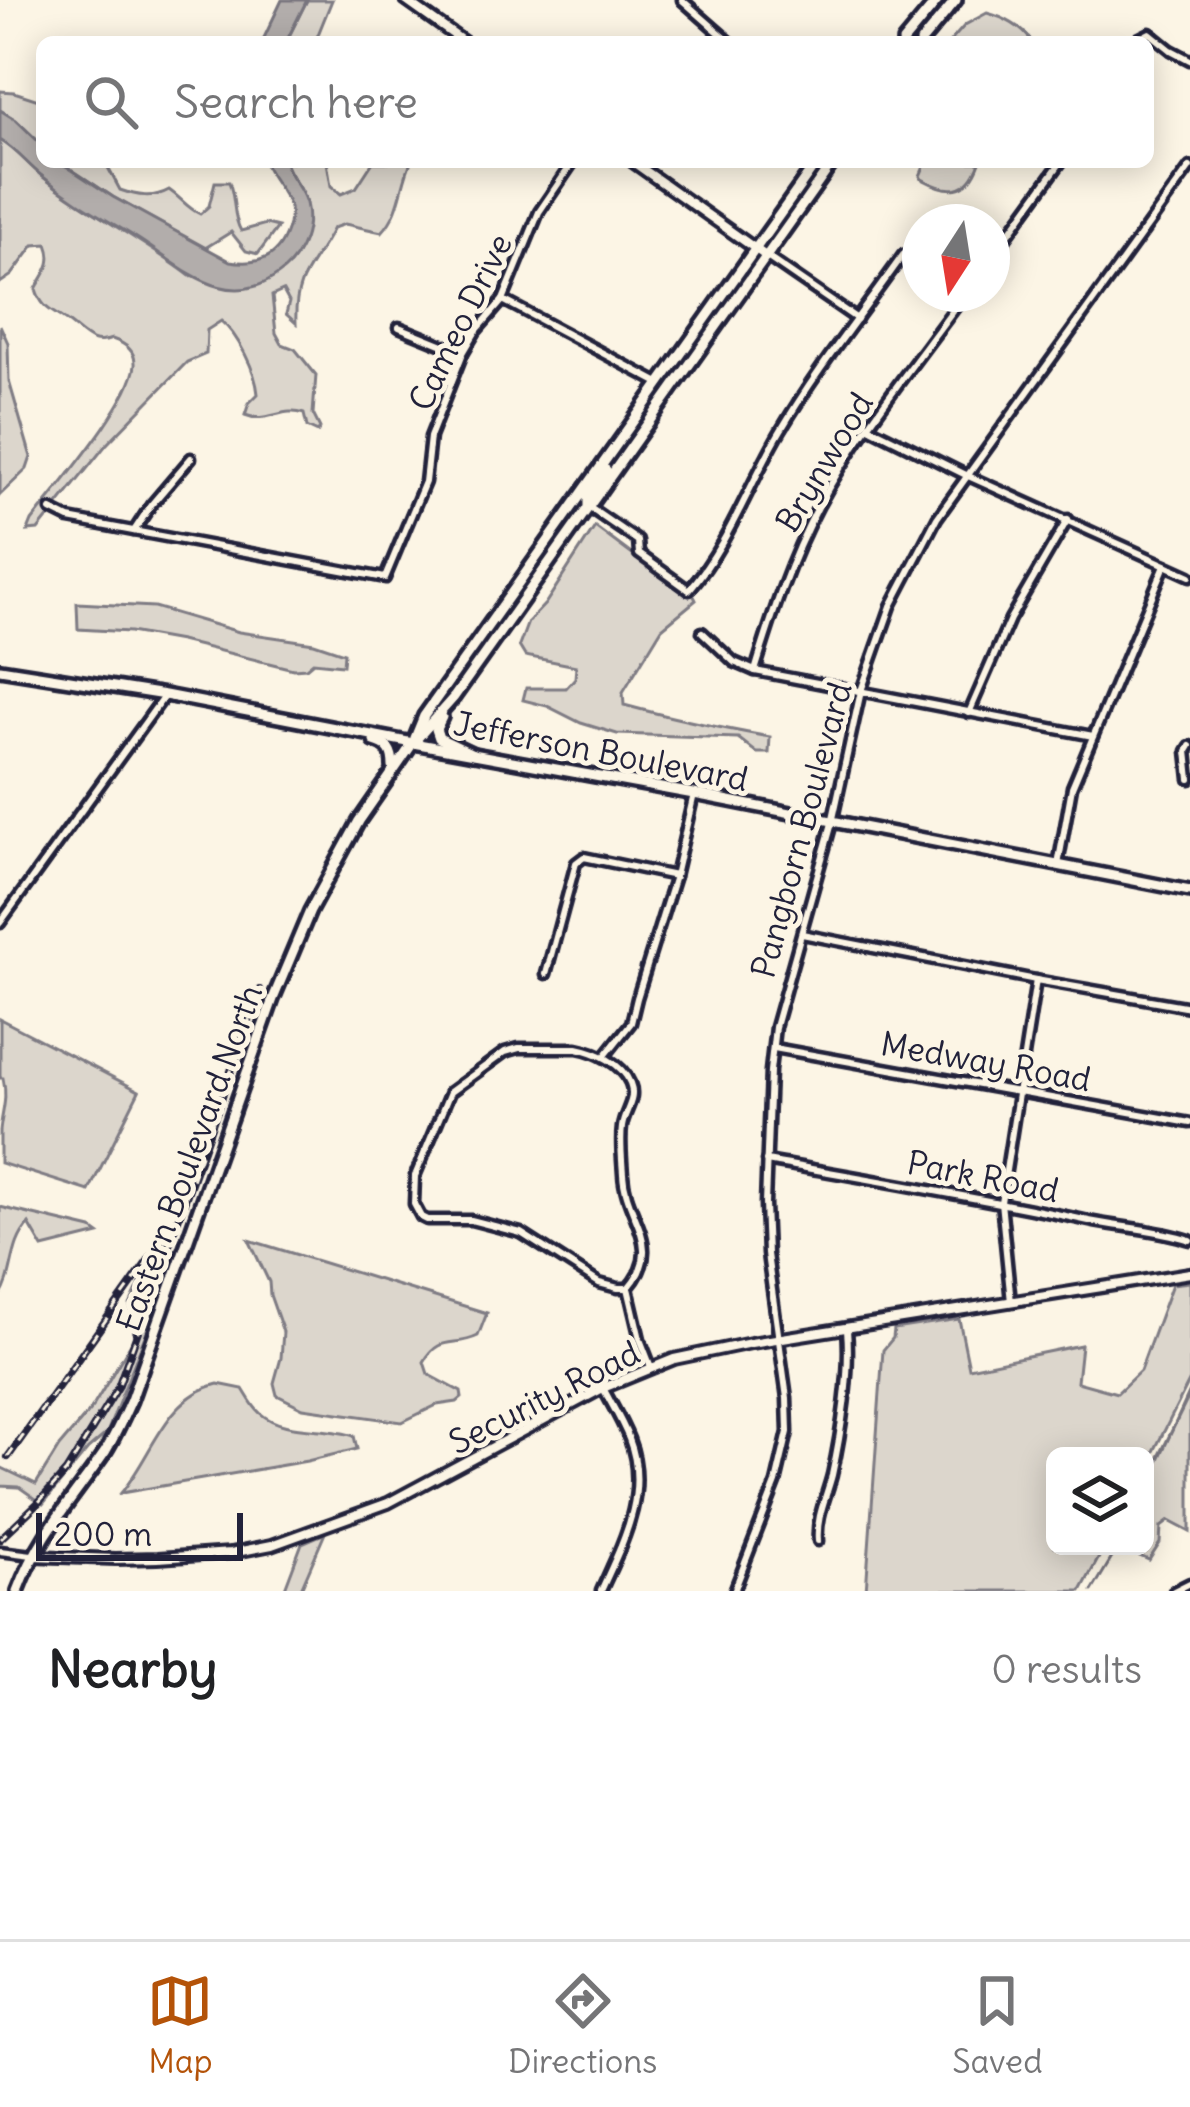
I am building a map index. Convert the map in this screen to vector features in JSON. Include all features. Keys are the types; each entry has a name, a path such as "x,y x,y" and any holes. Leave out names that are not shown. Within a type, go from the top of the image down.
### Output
{"main road":[{"path":"908,36 938,0"},
{"path":"926,36 956,0"},
{"name":"Eastern Boulevard North","path":"413,743 428,710 813,168"},
{"name":"Eastern Boulevard North","path":"18,1591 52,1522 105,1451 131,1400 290,956 331,868 392,772 454,698 826,168"},
{"path":"622,460 661,398 661,384"},
{"path":"589,507 588,496 615,457 618,443"},
{"name":"Jefferson Boulevard","path":"0,669 165,695 1190,891"},
{"path":"454,698 437,724 437,734 472,754"},
{"path":"340,730 385,744 392,752 392,772"}],"street":[{"path":"405,0 456,36"},
{"path":"682,0 723,36"},
{"path":"1154,36 1190,60"},
{"name":"Pangborn Boulevard","path":"734,1591 776,1484 789,1415 767,1254 766,1161 775,1027 832,823 861,692 882,628 937,518 1190,167"},
{"name":"Cameo Drive","path":"134,531 386,578 425,482 430,437 463,353 503,300 539,212 569,168"},
{"path":"641,168 857,319"},
{"path":"1010,232 1057,168"},
{"path":"589,507 638,541 639,554 689,590 711,560 783,426 902,257"},
{"path":"503,300 661,384"},
{"name":"Brynwood","path":"755,671 777,598 818,507 868,427 952,312"},
{"path":"399,327 463,353"},
{"path":"868,427 1190,576"},
{"path":"51,510 69,519 134,531 191,458"},
{"path":"969,713 1010,619 1067,519"},
{"path":"1058,866 1072,787 1166,565"},
{"path":"702,632 734,662 755,671 1093,736"},
{"path":"0,923 165,695"},
{"path":"1190,746 1190,779"},
{"path":"604,1057 632,1023 694,794"},
{"path":"546,974 576,863 584,857 674,876"},
{"path":"802,934 1190,1007"},
{"path":"1011,1302 1001,1202 1036,980"},
{"path":"577,1048 604,1057 625,1073 633,1091 622,1127 623,1181 644,1245 640,1273 628,1288 599,1282 521,1233 471,1220 422,1217 413,1197 415,1176 447,1097 505,1052 577,1048"},
{"name":"Medway Road","path":"773,1048 1190,1123"},
{"name":"Park Road","path":"766,1161 1190,1240"},
{"name":"Security Road","path":"0,1551 116,1559 231,1553 272,1545 388,1503 603,1388 698,1353 1190,1274"},
{"path":"628,1288 651,1367"},
{"path":"818,1541 819,1515 835,1460 848,1330"},
{"path":"602,1591 628,1528 638,1476 629,1439 603,1388"},
{"path":"1174,1591 1190,1583"}],"shaded area":[{"path":"282,0 307,0 289,36 265,36"},
{"path":"307,0 332,0 317,36 289,36"},
{"path":"987,13 1012,23 1027,36 955,36"},
{"path":"0,91 36,99 36,139 16,120 0,110"},
{"path":"0,110 36,139 36,168 69,168 230,261 261,260 281,244 290,210 268,168 287,168 306,203 306,231 284,270 264,283 225,288 188,273 76,201 0,140"},
{"path":"0,140 54,185 190,276 290,264 301,247 307,218 303,198 287,168 328,168 331,186 341,194 356,188 369,168 409,168 397,207 382,232 345,224 333,228 302,282 296,323 286,314 289,302 283,291 272,296 276,333 282,344 295,349 316,375 313,414 318,432 307,427 304,414 297,412 260,418 245,415 258,394 257,385 240,344 221,321 207,330 206,354 187,362 106,445 38,530 28,531 121,400 135,360 125,345 89,338 42,301 36,289 49,262 47,244 34,245 12,275 0,283"},
{"path":"69,168 108,168 120,190 145,196 169,190 200,214 209,206 215,182 229,182 241,231 266,224 278,227 258,254 246,251 231,232 205,248"},
{"path":"923,168 977,168 970,181 949,189 920,176"},
{"path":"0,325 8,343 9,381 31,457 27,469 0,495"},
{"path":"595,527 696,600 662,628 623,692 624,705 770,737 769,753 757,753 738,738 617,734 523,700 526,688 566,688 575,678 576,666 525,656 519,646 528,622"},
{"path":"77,603 154,607 239,632 314,643 344,653 343,665 313,662 293,669 180,641 78,629"},
{"path":"0,1019 139,1091 89,1191 0,1163 5,1092 0,1078"},
{"path":"0,1207 99,1234 43,1248 29,1224 18,1241 0,1297"},
{"path":"249,1240 487,1313 478,1336 441,1345 424,1362 428,1374 461,1392 462,1398 402,1422 303,1408 277,1395 274,1383 283,1332 269,1282"},
{"path":"156,1249 171,1254 164,1287 107,1433 43,1504 19,1487 0,1486 0,1467 36,1484 92,1408 134,1338 130,1305"},
{"path":"1190,1282 1190,1380 1154,1451 1154,1447 1046,1447 1046,1555 1100,1555 1081,1591 866,1591 883,1350 894,1329 959,1319 969,1368 1081,1345 1077,1382 1117,1393 1140,1371 1172,1284"},
{"path":"218,1384 243,1389 269,1420 354,1436 357,1449 121,1493 172,1414 200,1391"},
{"path":"1190,1394 1190,1532 1169,1521 1161,1527 1154,1552 1154,1467"},
{"path":"325,1533 300,1591 284,1591 302,1543"}],"waterway":[{"path":"1154,1470 1190,1391"},
{"path":"1092,1591 1114,1555"}],"railway":[{"path":"0,1539 66,1472 118,1387 260,990"},
{"path":"8,1457 160,1244"}]}
